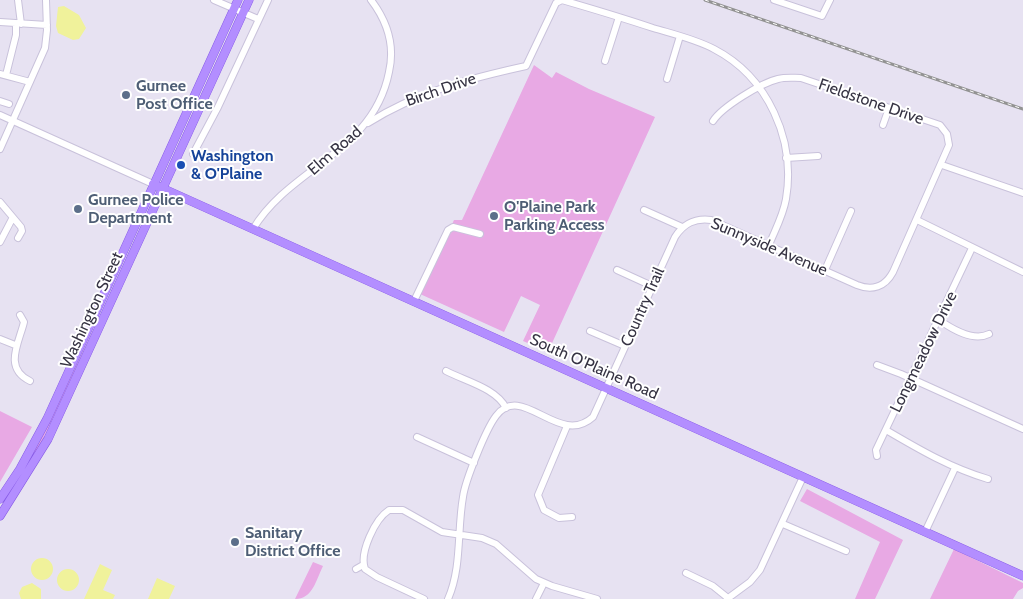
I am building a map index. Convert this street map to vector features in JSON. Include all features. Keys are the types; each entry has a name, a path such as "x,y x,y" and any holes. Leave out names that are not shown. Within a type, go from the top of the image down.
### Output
{"main road":[{"name":"Washington Street","path":"0,499 43,427 238,0"},
{"name":"Washington Street","path":"0,516 51,433 249,0"},
{"name":"South O'Plaine Road","path":"153,184 1023,576"}],"street":[{"path":"18,0 16,35 3,74 30,82"},
{"path":"0,149 45,48 47,25 46,0"},
{"path":"214,0 258,20"},
{"path":"193,154 218,108 268,0"},
{"name":"Elm Road","path":"253,229 275,200 328,160 368,123 385,88 391,60 387,29 371,0"},
{"path":"562,0 703,44 724,54 745,70 760,87 778,121 786,158 785,201 769,245"},
{"name":"Birch Drive","path":"368,123 401,104 437,89 474,77 526,66 556,3 562,0"},
{"path":"774,0 822,16 830,0"},
{"path":"605,61 619,17"},
{"path":"0,22 47,25"},
{"path":"667,79 680,36"},
{"name":"Fieldstone Drive","path":"713,121 722,110 760,87 778,79 801,78 940,125 947,134 949,145 942,165 887,282 876,288 857,285"},
{"path":"0,101 9,104"},
{"path":"883,125 889,108"},
{"path":"0,115 153,184"},
{"path":"786,158 818,156"},
{"path":"942,165 1023,193"},
{"path":"0,202 12,219 20,226 22,232 18,238"},
{"path":"644,210 682,227"},
{"path":"825,270 851,211"},
{"path":"0,242 12,219"},
{"name":"Sunnyside Avenue","path":"682,227 698,220 711,220 857,285"},
{"path":"917,220 1022,271"},
{"name":"Country Trail","path":"567,426 582,425 593,416 675,237 682,227"},
{"path":"414,301 448,230 453,228 480,234"},
{"name":"Longmeadow Drive","path":"877,456 876,450 972,248"},
{"path":"616,270 652,286"},
{"path":"20,315 23,325 15,345 16,368 23,378 30,381"},
{"path":"938,320 964,333 984,337 989,334"},
{"path":"590,330 625,346"},
{"path":"0,339 15,345"},
{"path":"877,365 911,378 1023,429"},
{"path":"446,371 495,394 502,400 506,408"},
{"path":"448,599 457,570 463,497 474,463 494,419 506,408 515,406 526,408 567,426 538,495 544,510 559,518 572,516"},
{"path":"886,430 955,468 988,479"},
{"path":"417,437 474,463"},
{"path":"925,532 955,468"},
{"path":"686,573 713,586 727,599 750,582 760,570 783,524 803,477"},
{"path":"424,599 369,573 363,565 364,552 380,517 388,506 402,510 433,528 477,536 496,544 525,572 544,583 597,599"},
{"path":"783,524 846,551"},
{"path":"356,569 363,565"},
{"path":"536,599 544,583"}],"shaded area":[{"path":"64,6 79,15 86,28 79,39 73,40 58,33 56,26 58,7"},
{"path":"534,65 552,78 556,72 589,89 655,117 548,352 523,341 540,305 521,296 504,332 420,294 454,220 462,220"},
{"path":"100,316 43,439 0,509 43,435"},
{"path":"0,411 32,427 0,482"},
{"path":"807,489 903,540 875,599 855,599 880,542 800,501"},
{"path":"954,549 1023,583 1023,588 1018,591 1013,599 930,599"},
{"path":"42,558 50,561 53,569 50,577 42,580 34,577 31,569 34,561"},
{"path":"313,562 323,566 316,583 306,596 295,599"},
{"path":"100,564 112,570 103,590 115,595 113,599 84,599"},
{"path":"68,569 76,572 79,580 76,588 68,591 60,588 57,580 60,572"},
{"path":"157,578 175,586 169,599 148,599"},
{"path":"32,583 41,589 41,599 21,599 19,593 22,587"}],"railway":[{"path":"705,0 1023,109"}],"place":[{"name":"Gurnee Post Office","path":"126,95"},
{"name":"Washington & O'Plaine","path":"181,165"},
{"name":"Gurnee Police Department","path":"78,209"},
{"name":"O'Plaine Park Parking Access","path":"494,216"},
{"name":"Sanitary District Office","path":"235,542"}]}
